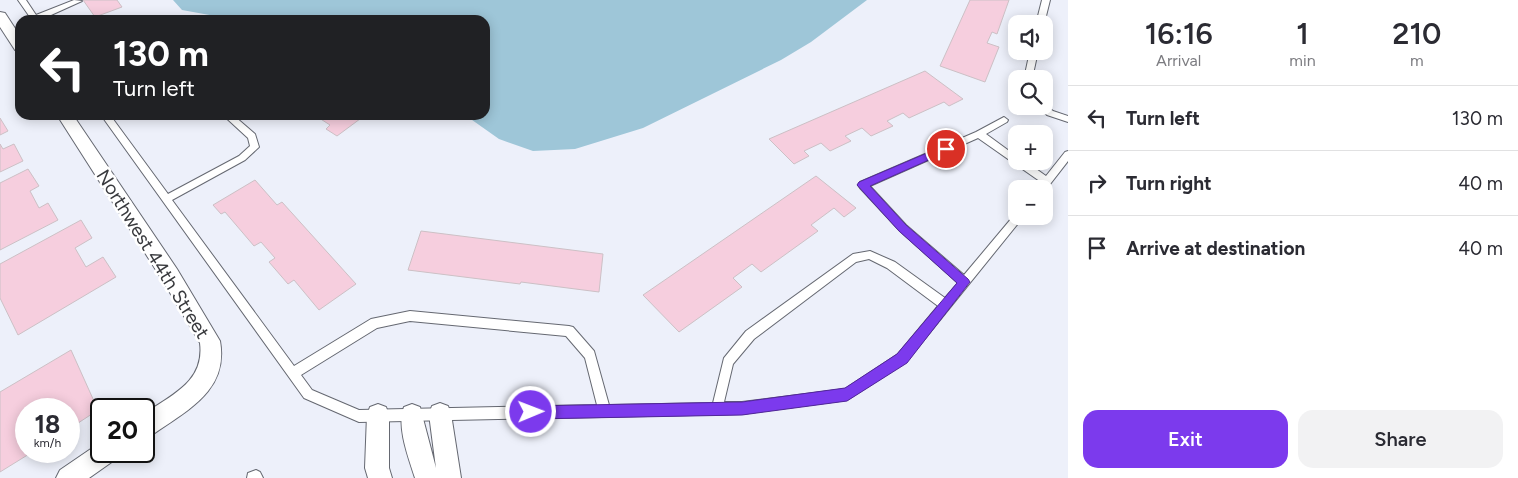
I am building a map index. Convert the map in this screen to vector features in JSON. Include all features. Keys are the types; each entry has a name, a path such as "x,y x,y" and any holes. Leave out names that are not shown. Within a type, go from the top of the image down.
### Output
{"street":[{"path":"0,16 15,39"},
{"name":"Northwest 44th Street","path":"68,120 170,275 210,341 212,354 208,372 202,383 191,395 155,420"},
{"path":"440,414 449,478"},
{"path":"378,415 377,468 380,478"},
{"path":"412,415 416,446 427,478"},
{"path":"68,478 90,463"}],"lane":[{"path":"22,0 33,15"},
{"path":"1042,15 1046,0"},
{"path":"45,15 78,1"},
{"path":"1053,114 1068,119"},
{"path":"109,120 308,394 359,416 742,408 847,394 902,358 1011,225"},
{"path":"166,199 242,158 255,147 252,136 233,120"},
{"path":"964,282 902,228 863,185 979,134 1004,120"},
{"path":"979,134 1008,155"},
{"path":"1048,180 1068,154"},
{"path":"1027,170 1038,180"},
{"path":"717,409 728,362 750,335 853,258 870,255 891,265 946,305"},
{"path":"293,373 375,323 410,316 569,331 590,355 605,411"},
{"path":"253,478 256,476 257,478"}],"water":[{"path":"173,0 867,0 811,42 781,60 643,128 575,149 533,151 499,139 472,120 490,120 490,15 210,15 182,10"}],"building":[{"path":"83,0 117,0 122,7 100,15 94,15"},
{"path":"970,0 1009,0 997,34 992,32 987,43 999,47 985,82 940,66"},
{"path":"925,71 963,99 949,106 944,102 909,118 903,113 887,121 893,126 871,136 862,128 845,136 851,141 830,151 821,143 804,151 809,156 794,164 769,139"},
{"path":"0,118 8,131 0,135"},
{"path":"322,120 359,120 337,136 326,129 330,125"},
{"path":"0,144 3,149 14,144 23,161 0,172"},
{"path":"28,169 39,186 30,191 39,208 48,203 58,220 0,250 0,183"},
{"path":"816,176 856,208 844,217 834,208 811,225 818,231 761,272 752,264 733,278 742,287 679,332 643,295"},
{"path":"255,180 277,205 282,202 356,284 319,310 294,280 288,284 269,262 275,258 261,242 254,246 225,212 221,214 213,205"},
{"path":"81,220 92,238 75,248 86,267 103,257 116,277 18,335 0,298 0,264"},
{"path":"421,231 603,254 599,292 408,270"},
{"path":"71,350 93,398 90,398 90,415 80,422 80,398 15,398 15,463 0,472 0,392"}],"route":[{"path":"531,412 742,408 847,394 902,358 964,282 902,228 863,185 946,149"}]}
